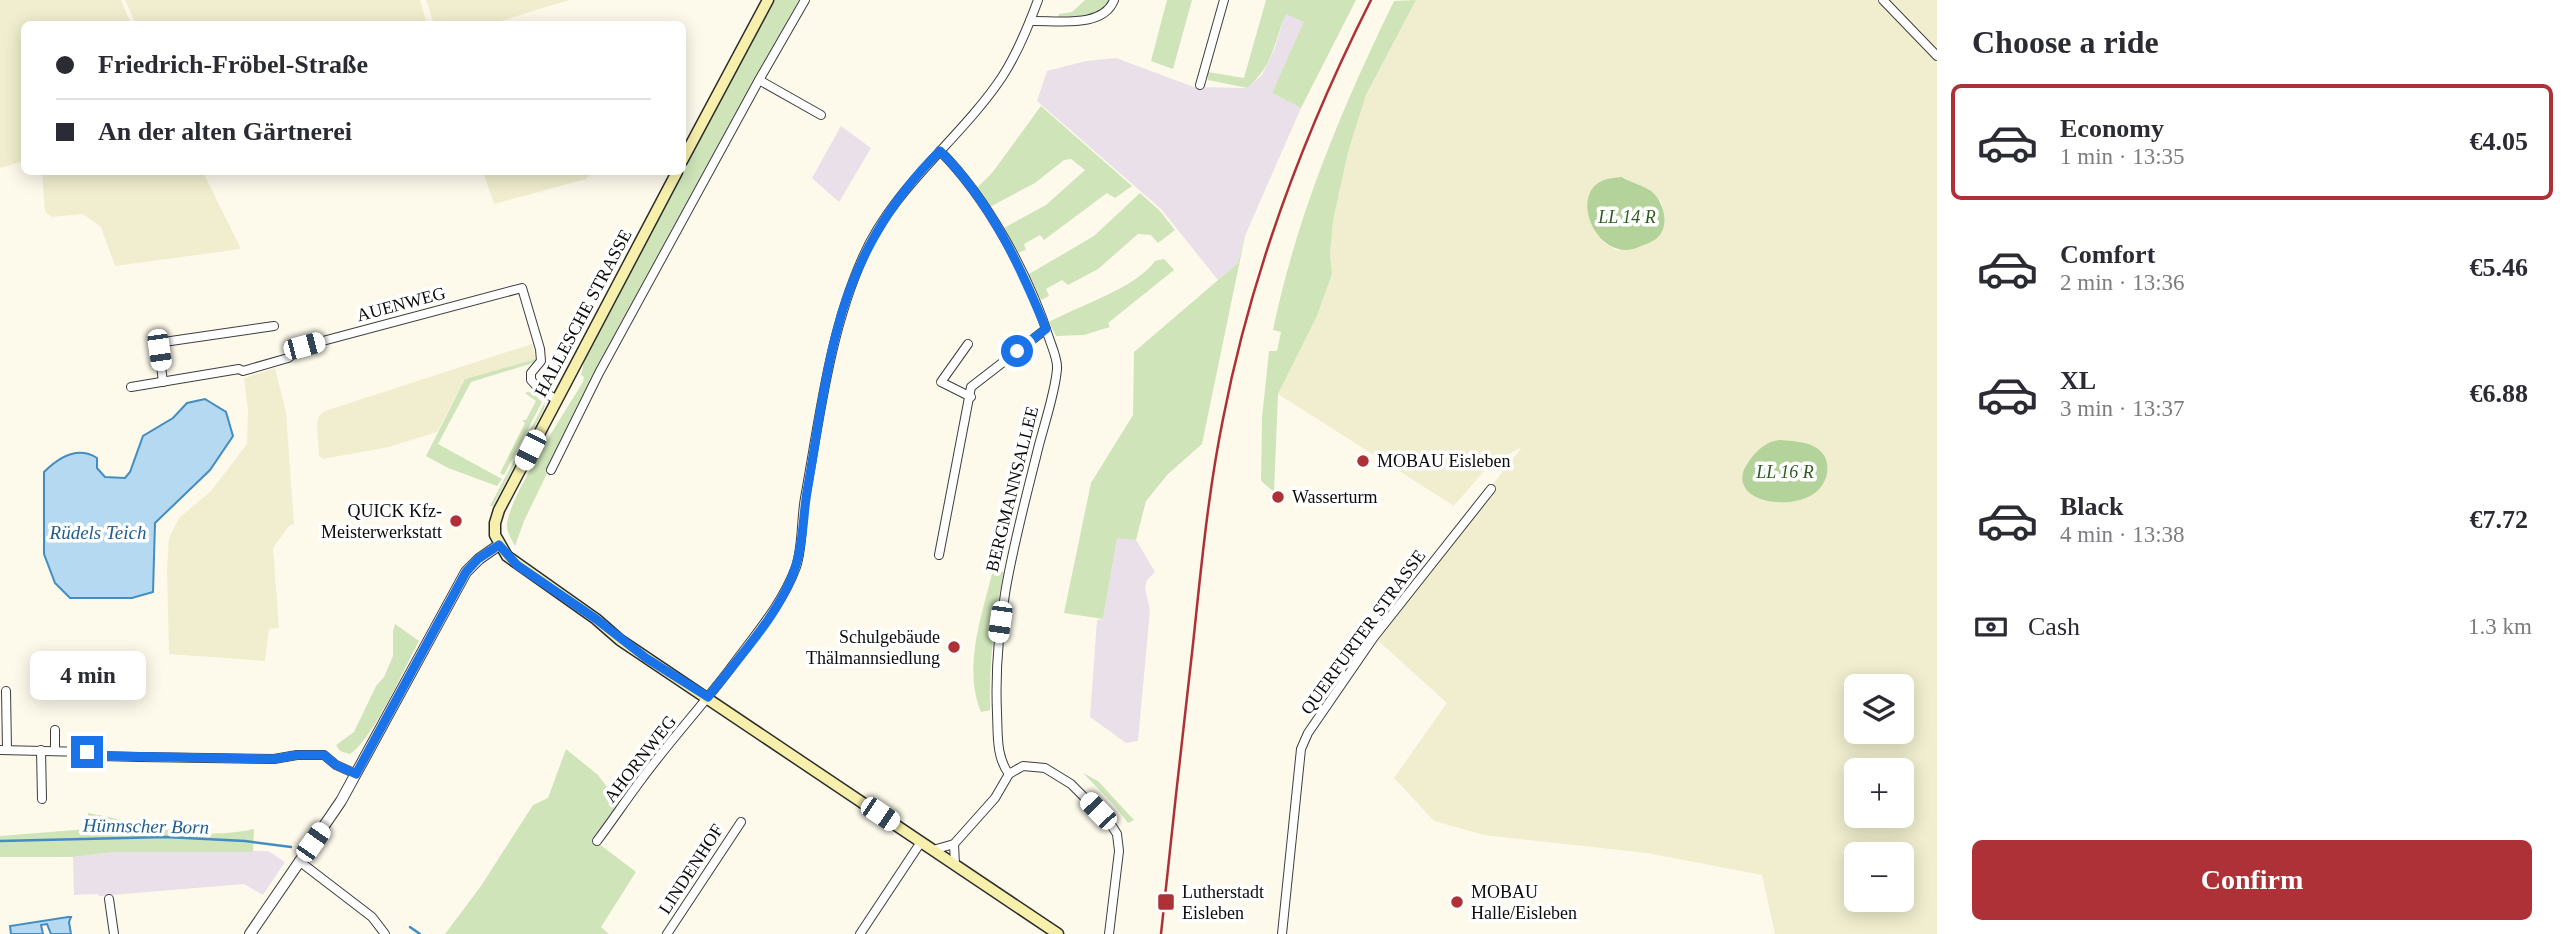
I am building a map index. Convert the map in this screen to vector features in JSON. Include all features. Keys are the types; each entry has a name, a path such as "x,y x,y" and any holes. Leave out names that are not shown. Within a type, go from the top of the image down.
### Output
{"main road":[{"path":"686,154 768,0"},
{"name":"HALLESCHE STRASSE","path":"499,545 495,531 497,514 675,175"},
{"path":"499,545 517,565 596,619 646,658 708,697 1058,934"}],"street":[{"path":"551,470 599,373 805,0"},
{"name":"AHORNWEG","path":"597,841 640,781 766,621 786,590 797,563 803,512 836,333 863,256 883,221 923,168 1001,78 1019,46 1038,0"},
{"path":"1030,21 1091,20 1101,17 1111,9 1114,0"},
{"path":"1200,85 1224,0"},
{"path":"1883,0 1937,55"},
{"path":"759,80 821,115"},
{"name":"BERGMANNSALLEE","path":"940,151 956,169 1003,237 1025,279 1058,366 1006,578 997,645 995,679 998,739 1001,764 1009,774"},
{"name":"AUENWEG","path":"131,387 239,369 243,371 288,358 304,346 522,288 540,349 541,361 531,373 531,380 539,389 557,400"},
{"path":"163,382 159,350 164,342 274,326"},
{"path":"939,555 971,387 1046,329"},
{"path":"968,344 941,382 971,397"},
{"name":"QUERFURTER STRASSE","path":"1282,934 1301,749 1308,733 1374,637 1491,489"},
{"path":"250,934 341,802 466,572 478,559 499,545"},
{"path":"6,691 3,750 55,750 102,756 140,757 274,759 297,755 324,755 336,765 356,774"},
{"path":"55,730 55,750"},
{"path":"38,750 42,799"},
{"path":"933,850 954,844 995,799 1009,774 1023,766 1045,768 1062,776 1114,829 1119,845 1109,934"},
{"name":"LINDENHOF","path":"667,934 741,822"},
{"path":"860,934 921,842"},
{"path":"954,844 955,865"},
{"path":"299,861 372,917 384,934"},
{"path":"109,900 114,934"}],"shaded area":[{"path":"0,0 121,0 130,21 21,21 21,162 0,168"},
{"path":"125,0 420,0 426,21 135,21"},
{"path":"426,0 569,0 501,21 433,21"},
{"path":"1416,0 1878,0 1937,62 1937,934 1775,934 1762,875 1647,853 1484,835 1434,821 1394,778 1447,703 1374,637 1522,447 1490,464 1454,506 1278,394 1317,316 1332,274 1330,254 1333,221 1348,152 1366,95","holes":["1661,200 1663,228 1618,251 1603,242 1590,221","1762,447 1828,466 1825,482 1777,502 1757,497 1743,485 1746,464"]},
{"path":"1889,0 1937,0 1937,50"},
{"path":"1286,13 1305,21 1272,93 1301,108 1245,236 1238,263 1218,280 1161,209 1037,101 1047,71 1086,61 1116,58 1194,87 1247,88 1262,75 1274,50"},
{"path":"841,126 871,148 839,202 812,178"},
{"path":"42,175 204,175 241,249 115,266 101,227 83,214 52,217 45,212"},
{"path":"484,175 589,175 586,179 494,204"},
{"path":"532,344 536,359 465,379 437,432 389,447 323,459 319,456 317,423 319,416 325,411"},
{"path":"275,368 286,412 294,524 289,526 273,548 279,628 269,629 265,661 169,654 169,538 179,518 211,491 247,444 248,411 244,378"},
{"path":"1117,537 1136,540 1155,572 1147,580 1145,588 1150,610 1138,741 1126,743 1090,717 1097,620 1103,619"},
{"path":"268,851 285,862 263,895 244,884 99,896 74,895 73,857 114,852"}],"green space":[{"path":"773,0 799,0 594,376 524,521 515,546 507,526 516,497 583,382 584,377 581,375 587,350 680,175 686,175 686,164"},
{"path":"1085,0 1110,0 1094,14 1058,18 1059,14 1072,12"},
{"path":"1167,0 1192,0 1173,69 1151,61"},
{"path":"1266,0 1356,0 1301,108 1272,93 1304,22 1286,14 1268,62 1247,88 1208,80 1208,72 1244,78"},
{"path":"1416,0 1366,95 1348,152 1333,221 1330,254 1332,274 1317,316 1278,394 1274,492 1261,481 1262,418 1269,351 1277,351 1281,332 1273,330 1295,244 1323,161 1394,1"},
{"path":"1041,106 1132,186 1115,198 1107,193 1044,240 1040,235 1024,244 1026,250 1017,253 1002,229 1046,205 1085,170 1071,159 1064,160 1035,183 988,208 975,190 992,173"},
{"name":"LL 14 R","path":"1621,177 1656,195 1664,214 1663,228 1656,239 1626,250 1612,247 1601,238 1592,226 1588,213 1588,199 1593,188 1604,180"},
{"path":"1140,193 1160,211 1175,230 1158,243 1151,235 1138,234 1098,269 1068,285 1062,280 1046,289 1049,296 1041,300 1029,274 1094,236"},
{"path":"1245,236 1202,444 1168,474 1146,501 1136,540 1117,538 1103,619 1064,613 1091,483 1133,415 1134,352 1238,263"},
{"path":"1164,259 1174,270 1108,323 1110,327 1084,335 1056,336 1049,322 1121,288 1146,271 1155,261"},
{"path":"536,359 533,363 471,382 438,444 502,479 497,486 448,468 426,456 465,379"},
{"path":"528,392 542,402 504,475 500,473 525,423 522,420 526,420 536,401 525,393"},
{"path":"545,402 544,409 493,506 490,506"},
{"name":"LL 16 R","path":"1779,440 1811,445 1825,457 1828,469 1824,482 1816,492 1804,499 1775,502 1761,499 1750,493 1743,484 1743,472 1752,457 1770,442"},
{"path":"995,571 1004,572 993,641 990,710 981,712 976,695 974,661 979,625"},
{"path":"395,624 419,641 368,735 350,754 340,751 336,745 354,732 376,686 384,677 393,656"},
{"path":"566,749 598,775 607,787 624,790 627,795 594,840 636,872 601,927 609,934 445,934 481,886 533,805 548,798"},
{"path":"1083,773 1098,781 1134,820 1128,823"},
{"path":"88,813 191,832 254,829 253,852 114,852 73,857 0,857 0,836 87,829"}],"water":[{"name":"Rüdels Teich","path":"205,399 226,412 233,436 210,470 155,523 153,592 132,598 70,598 55,583 44,554 44,472 68,455 82,453 97,458 97,468 105,477 125,478 130,472 143,436 173,418 187,403"},
{"path":"71,917 71,934 51,934 47,924 41,925 43,934 11,934 10,926"}],"waterway":[{"name":"Hünnscher Born","path":"0,841 166,837 245,841 291,847"},
{"name":"Hünnscher Born","path":"410,927 420,934"}],"railway":[{"path":"1161,934 1205,531 1218,447 1235,365 1265,257 1283,204 1324,100 1371,0"}],"place":[{"name":"MOBAU Eisleben","path":"1363,461"},
{"name":"Wasserturm","path":"1278,497"},
{"name":"QUICK Kfz- Meisterwerkstatt","path":"456,521"},
{"name":"Schulgebäude Thälmannsiedlung","path":"954,647"},
{"name":"Lutherstadt Eisleben","path":"1166,902"},
{"name":"MOBAU Halle/Eisleben","path":"1457,902"}],"route":[{"path":"87,752 102,756 274,759 297,755 324,755 336,765 356,774 466,572 478,559 499,545 517,565 596,619 620,640 708,697 786,590 797,563 803,512 836,333 863,256 883,221 923,168 940,151 961,175 1003,237 1025,279 1046,329 1017,351"}]}
